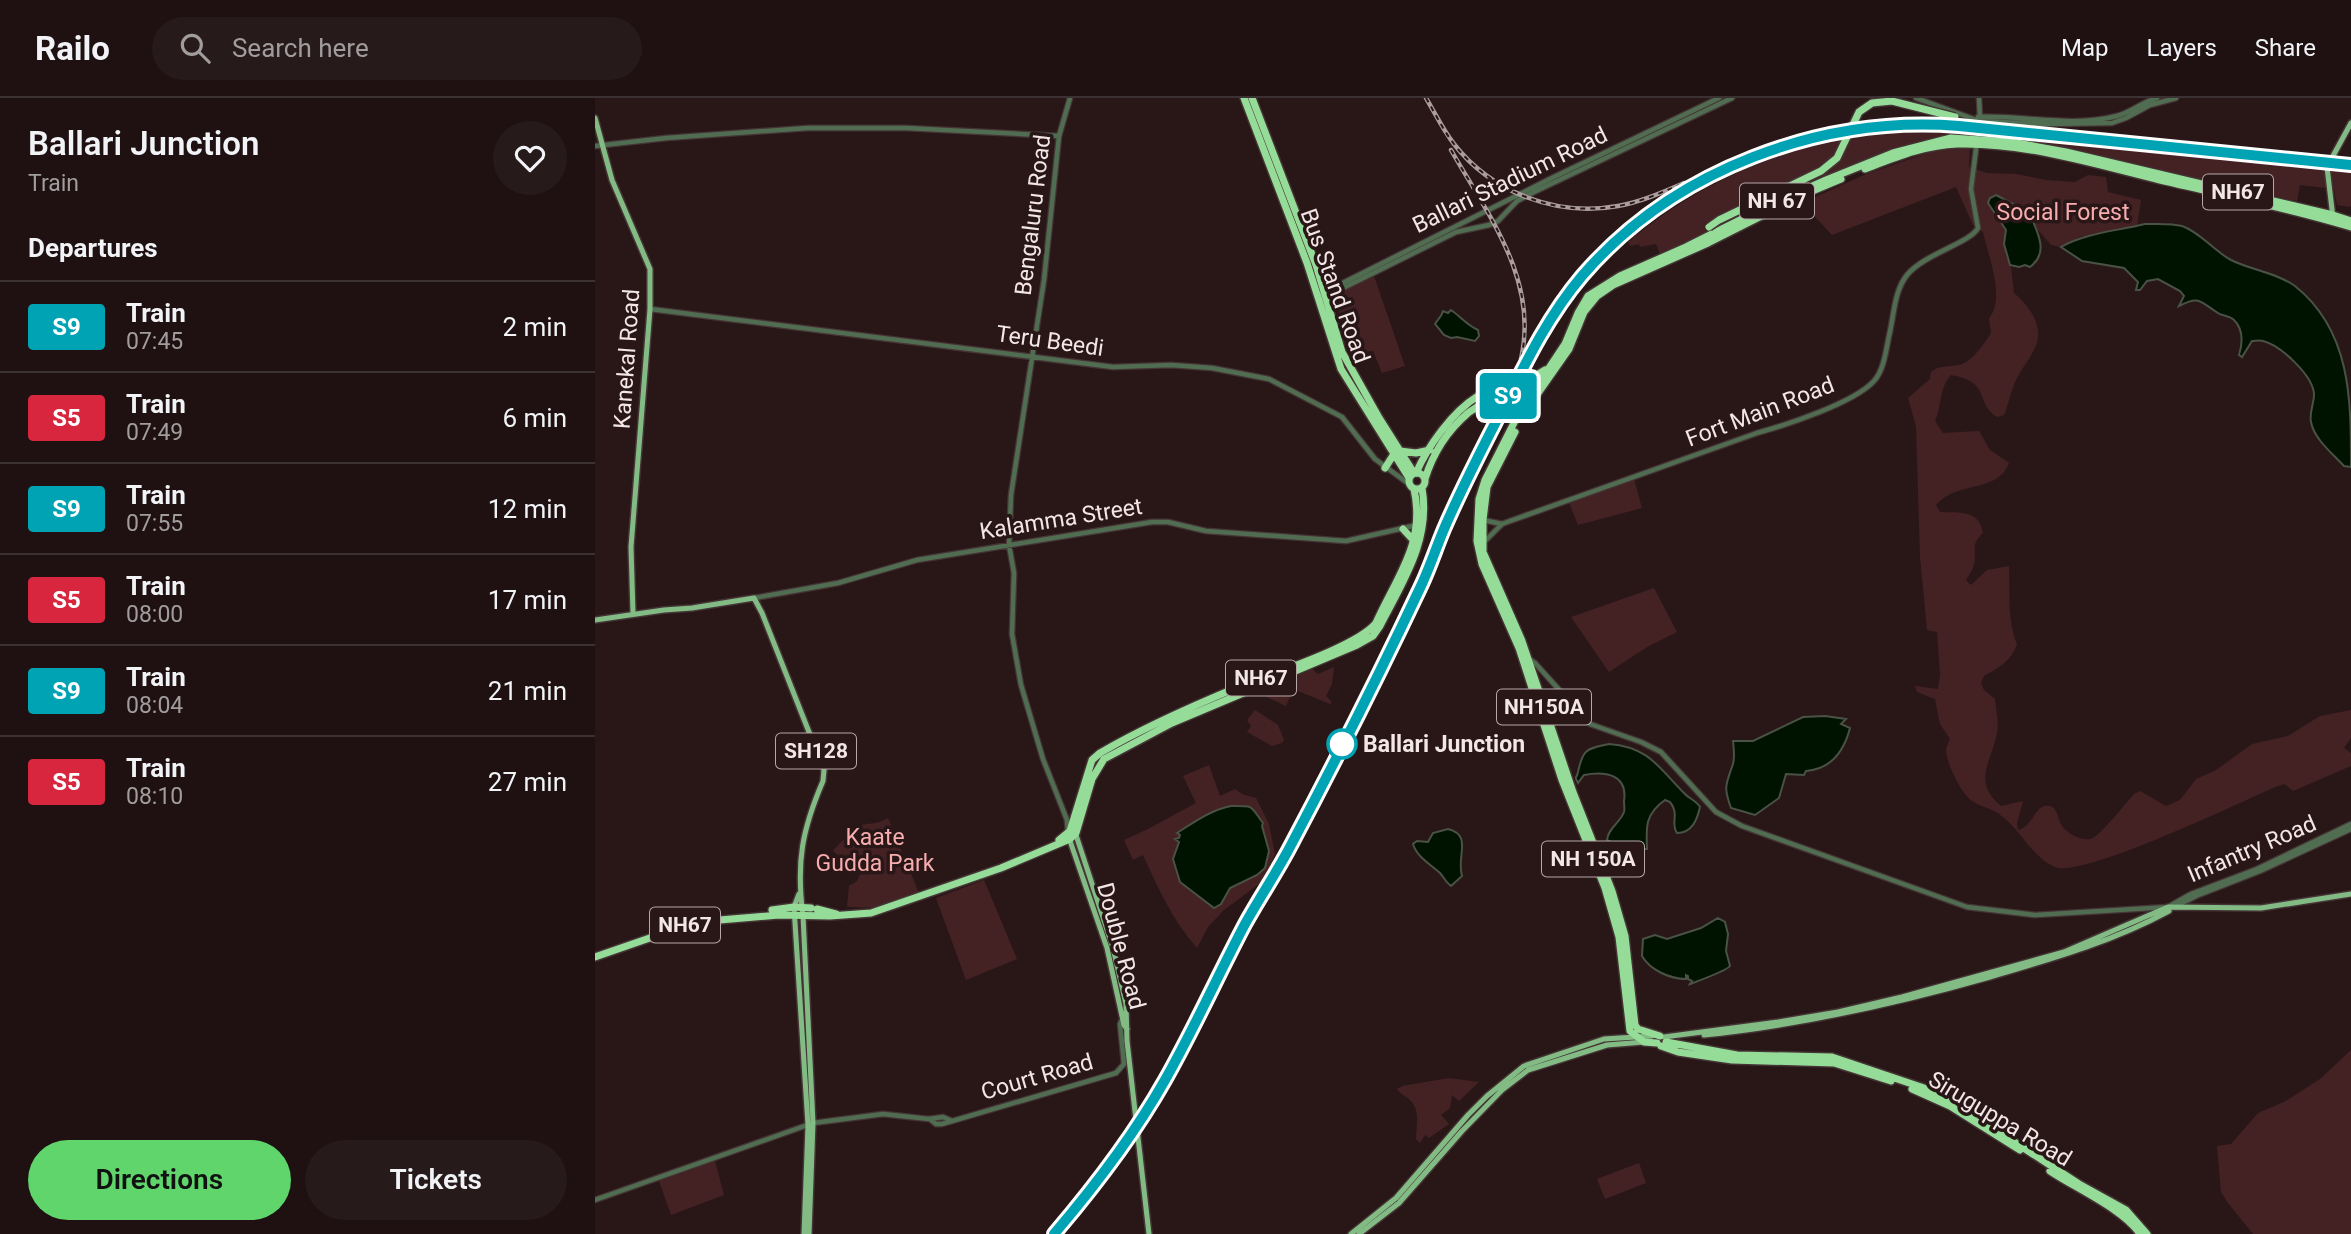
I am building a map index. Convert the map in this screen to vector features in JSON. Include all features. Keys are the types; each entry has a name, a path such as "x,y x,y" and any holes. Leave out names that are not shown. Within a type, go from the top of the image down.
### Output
{"highway":[{"name":"Bus Stand Road","path":"1244,98 1297,226"},
{"name":"Bus Stand Road","path":"1252,98 1346,359 1414,481"},
{"path":"1414,481 1421,474 1426,475 1441,444 1455,426 1495,393 1533,384 1554,367 1569,349 1584,312 1597,296 1613,285 1707,240 1705,233 1709,227 1741,208 1828,167 1837,158 1859,112 1872,103 1892,101 1959,116"},
{"name":"NH 67","path":"1554,367 1588,296 1606,283 1707,240 1772,204 1893,153 1940,140 1976,141 2039,147 2125,166"},
{"name":"NH67","path":"1976,141 2065,157 2351,221"},
{"name":"NH67","path":"2125,166 2333,218 2351,228"},
{"path":"1526,660 1479,555 1477,522 1482,488 1530,401 1533,384 1554,367"},
{"name":"NH150A","path":"1533,384 1530,401 1490,479 1480,545 1612,891 1625,936 1633,1030"},
{"path":"1367,636 1380,626 1420,544 1421,524 1414,481 1430,450 1460,410 1487,392 1495,393"},
{"path":"1385,468 1397,452 1416,453 1430,450"},
{"name":"Bus Stand Road","path":"1397,452 1405,458 1414,481"},
{"path":"1367,636 1376,623 1421,524"},
{"path":"1403,529 1415,542"},
{"name":"NH67","path":"595,954 687,919 814,909 857,915 884,910 996,868 1063,838 1070,830 1092,779 1104,759 1172,723 1332,656 1367,636"},
{"name":"NH67","path":"1070,830 1092,760 1100,753 1204,702 1367,636"},
{"name":"NH67","path":"798,911 830,916 836,914"},
{"path":"1633,1030 1685,1047 1737,1055 1832,1058 1927,1088 2079,1184 2126,1210 2147,1234"},
{"path":"1633,1030 1644,1042 1661,1040"},
{"path":"1680,1036 1685,1047"},
{"name":"Siruguppa Road","path":"1661,1040 1678,1052 1732,1060 1834,1063 1930,1095 2120,1213 2140,1234"}],"main road":[{"name":"Kanekal Road","path":"595,118 598,146 650,269 650,309 631,547 633,613"},
{"path":"2333,218 2327,167 2351,123"},
{"path":"595,620 754,598"},
{"name":"SH128","path":"754,598 824,774 802,840 798,911"},
{"name":"Double Road","path":"1070,830 1107,948 1127,1029"},
{"name":"Double Road","path":"1070,830 1117,961 1128,1017 1127,1029"},
{"path":"1661,1040 1794,1020 1902,997 2064,952 2169,908 2261,908 2351,894"},
{"path":"1680,1036 1793,1024 1840,1016 2031,967 2091,947 2169,908"},
{"path":"798,911 811,1124 809,1234"},
{"path":"1127,1029 1149,1234"},
{"path":"1359,1234 1399,1203 1462,1131 1502,1090 1528,1070 1607,1045 1622,1039 1633,1030"},
{"path":"1351,1234 1396,1198 1460,1124 1524,1066 1604,1039 1644,1042"},
{"path":"804,1234 811,1124"}],"street":[{"name":"Bengaluru Road","path":"1070,98 1059,135 1044,280 1011,495 1009,545 1014,573 1012,634 1021,685 1043,759 1070,830"},
{"name":"Ballari Stadium Road","path":"1322,296 1410,248 1719,98"},
{"name":"Ballari Stadium Road","path":"1322,296 1456,232 1498,221 1517,201 1536,191 1732,98"},
{"path":"1916,98 1959,116 2058,124 2112,122 2150,105 2176,98"},
{"path":"1976,141 1979,98"},
{"path":"1979,118 2024,120 2116,117 2139,104 2157,98"},
{"path":"598,146 666,138 808,128 906,128 1059,135"},
{"name":"Fort Main Road","path":"1480,545 1502,524 1789,424 1852,396 1874,381 1882,365 1897,296 1906,275 1924,259 1971,236 1978,228 1971,189 1976,141"},
{"name":"Teru Beedi","path":"650,309 1113,367 1171,365 1212,368 1269,379 1342,417 1385,468 1414,481"},
{"path":"1483,520 1502,524"},
{"name":"Kalamma Street","path":"754,598 838,583 917,560 1159,521 1206,531 1346,541 1421,524"},
{"path":"1526,660 1535,663 1590,724 1661,752 1716,811 1742,826 1926,893 1984,911 2035,915 2169,908"},
{"name":"Infantry Road","path":"2169,908 2260,872 2351,827"},
{"name":"Court Road","path":"595,1200 811,1124 883,1114 929,1119 939,1124 1116,1073 1124,1064 1120,1024 1123,1018"}],"green space":[{"name":"Social Forest","path":"1911,130 1974,134 1946,135 1883,152 1787,191 1703,236 1660,254 1656,244 1640,247 1639,244 1630,246 1628,242 1692,196 1761,163 1834,141"},
{"name":"Social Forest","path":"1979,133 2351,172 2351,205 2337,205 2334,189 2300,185 2297,201 2026,142 1979,137"},
{"path":"1970,147 1969,167 1987,173 2075,182 2088,175 2106,177 2108,192 2141,200 2137,226 2105,234 2082,236 2061,247 2051,245 2031,217 2015,216 2015,205 1996,195 1992,196 1988,203 2006,230 2004,242 2014,293 2035,318 2037,342 2019,374 2004,415 1997,417 1990,411 1978,387 1972,382 1951,375 1944,386 1935,421 1943,433 1979,431 1990,450 2009,463 1995,479 1955,492 1936,505 1940,512 1973,516 1981,525 1983,533 1975,544 1975,559 1966,580 1971,585 1987,570 2009,566 2010,616 2017,645 2008,660 1984,676 1981,683 1984,690 1995,699 1998,725 1985,780 1992,797 2001,806 2023,801 2017,823 2018,830 2027,824 2041,807 2049,806 2054,809 2066,831 2089,839 2103,830 2134,794 2140,791 2166,806 2180,800 2196,779 2216,770 2252,744 2288,736 2320,716 2351,710 2351,738 2344,748 2351,753 2351,766 2293,791 2285,784 2275,787 2127,851 2071,868 2055,867 2046,862 2001,815 1968,797 1951,769 1946,749 1950,739 1940,724 1935,699 1917,692 1915,686 1938,689 1940,675 1937,632 1927,630 1920,557 1916,426 1908,398 1930,379 1934,370 1969,360 1991,333 1989,318 1994,310 1996,289 1983,232 1973,225 1956,187 1832,235 1802,203 1864,175 1933,151"},
{"path":"1374,276 1405,366 1382,373 1373,351 1351,352 1334,296"},
{"path":"1634,479 1642,508 1578,525 1568,500"},
{"path":"1654,588 1677,632 1647,647 1609,672 1571,617"},
{"path":"1309,666 1318,674 1334,667 1332,684 1326,696 1332,702 1330,704 1293,689 1286,706 1252,690"},
{"path":"1255,710 1278,725 1284,740 1282,743 1272,746 1247,732 1251,726 1247,720"},
{"path":"1209,765 1220,796 1235,789 1256,798 1269,824 1275,855 1267,878 1224,910 1208,927 1197,948 1173,915 1143,855 1133,860 1124,840 1196,803 1183,776"},
{"name":"Kaate Gudda Park","path":"888,818 919,893 884,908 847,907 849,886 857,881 861,873 833,851 859,826"},
{"path":"984,880 1017,959 966,980 936,898"},
{"path":"2351,1050 2351,1234 2253,1234 2221,1192 2217,1146 2231,1144 2258,1113 2284,1102 2320,1079"},
{"path":"1449,1078 1479,1082 1459,1101 1452,1095 1450,1108 1441,1115 1449,1124 1429,1138 1425,1135 1420,1143 1416,1139 1416,1109 1397,1089"},
{"path":"715,1161 724,1195 671,1215 659,1181"},
{"path":"1639,1163 1646,1183 1605,1199 1597,1179"}],"shaded area":[{"path":"1996,195 2015,205 2015,216 2031,217 2041,249 2030,267 2010,265 2004,244 2006,230 1988,203 1990,198"},
{"path":"2145,224 2173,224 2189,229 2231,260 2295,286 2313,304 2327,324 2344,368 2350,416 2351,467 2344,466 2316,434 2311,419 2313,387 2295,362 2278,348 2263,341 2252,341 2242,357 2239,355 2241,331 2231,318 2196,300 2179,306 2184,296 2158,279 2147,281 2140,290 2136,290 2138,282 2124,268 2082,261 2061,247 2091,235"},
{"path":"1451,310 1478,330 1479,336 1475,341 1451,338 1444,335 1435,324 1443,311 1448,313"},
{"path":"1803,717 1846,719 1841,724 1850,728 1840,751 1829,763 1806,771 1804,775 1786,774 1779,798 1755,815 1731,808 1726,786 1734,761 1733,741 1753,741"},
{"path":"1609,744 1644,754 1697,803 1700,807 1695,821 1687,831 1677,833 1673,806 1665,800 1650,816 1647,849 1635,848 1626,842 1618,846 1607,840 1624,812 1622,785 1619,780 1607,774 1584,775 1578,783 1576,778 1584,754"},
{"path":"1231,806 1253,810 1263,823 1269,851 1265,868 1257,875 1230,888 1221,904 1214,908 1180,882 1173,859 1179,842 1175,839 1180,835 1177,833 1196,821"},
{"path":"1448,829 1456,832 1462,841 1462,876 1451,886 1421,857 1413,844 1417,841 1428,842 1433,833"},
{"path":"1718,918 1725,922 1728,934 1726,951 1730,966 1723,970 1690,984 1692,981 1688,976 1686,975 1686,979 1680,979 1661,973 1650,966 1642,956 1643,939 1655,935 1667,939 1701,928"}],"railway":[{"path":"1426,98 1450,139 1469,161 1487,176 1527,198 1572,208 1595,209 1635,202 1684,183"},
{"path":"1054,1234 1138,1124 1165,1079 1248,919 1297,834 1420,588 1461,491 1527,359 1553,314 1605,253 1645,218 1691,187 1744,161 1779,148 1841,132 1895,125 1948,125 2351,165"},
{"path":"1451,150 1494,224 1517,275 1525,330 1521,359"}],"train":[{"name":"S9","path":"1054,1234 1073,1213 1138,1124 1165,1079 1248,919 1322,785 1420,588 1461,491 1538,339 1553,314 1584,274 1631,229 1691,187 1763,154 1819,136 1895,125 1959,126 2351,165"}],"place":[{"name":"Ballari Junction","path":"1342,744"}]}
